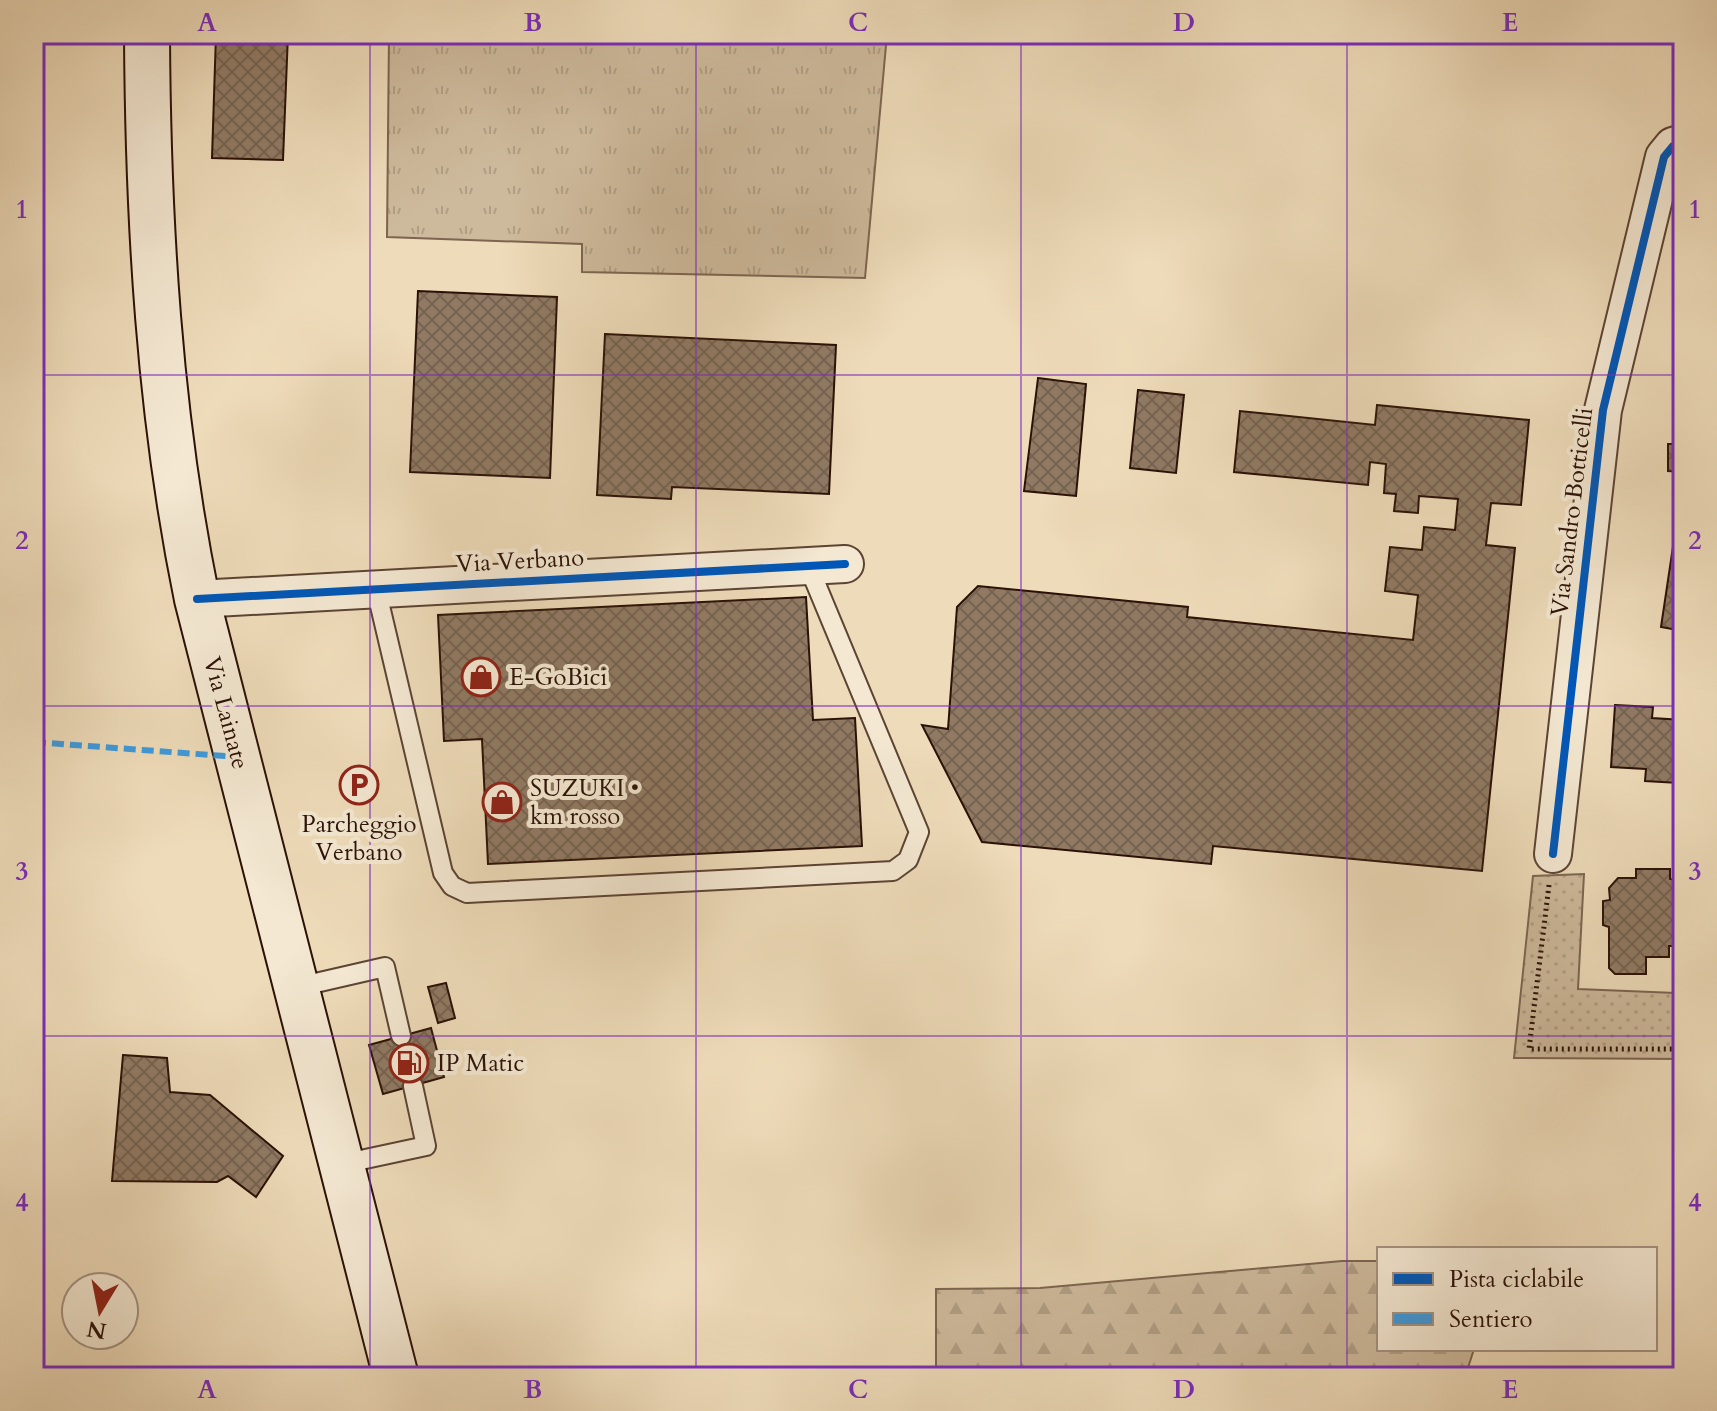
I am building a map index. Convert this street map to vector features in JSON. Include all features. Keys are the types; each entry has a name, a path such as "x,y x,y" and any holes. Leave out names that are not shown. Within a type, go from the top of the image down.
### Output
{"main road":[{"name":"Via Lainate","path":"147,34 149,127 168,433 197,599 396,1377"}],"street":[{"name":"Via Sandro Botticelli","path":"1553,854 1603,410 1664,157 1673,146 1683,143"},
{"name":"Via Verbano","path":"197,599 845,564"}],"lane":[{"path":"376,589 443,873 452,886 467,893 893,871 908,860 919,832 808,565"},
{"path":"298,987 385,967 401,1036"},
{"path":"342,1164 426,1146 413,1086"}],"path":[{"path":"1553,854 1529,1049 1683,1049"}],"green space":[{"path":"389,34 887,34 865,278 582,272 582,244 387,237"},
{"path":"1584,874 1578,989 1676,993 1679,965 1683,965 1683,1059 1514,1058 1533,876"},
{"path":"1342,1261 1377,1261 1377,1351 1473,1351 1465,1377 936,1377 936,1289 1040,1288"}],"building":[{"path":"216,34 288,34 283,160 212,158"},
{"path":"418,291 557,297 550,478 410,472"},
{"path":"605,334 836,345 829,494 672,487 671,499 597,495"},
{"path":"1038,378 1086,384 1076,496 1024,491"},
{"path":"1138,390 1184,395 1176,473 1130,468"},
{"path":"1377,405 1529,420 1521,505 1491,503 1486,545 1515,548 1482,871 1213,846 1211,864 982,842 922,725 948,729 957,607 978,586 1188,607 1187,617 1413,640 1418,595 1385,591 1390,547 1422,550 1424,527 1455,530 1458,499 1419,496 1418,513 1394,511 1396,494 1384,493 1386,464 1370,462 1368,485 1234,472 1240,411 1375,425"},
{"path":"1668,444 1683,444 1683,472 1668,471"},
{"path":"1675,533 1683,534 1683,631 1661,627"},
{"path":"806,597 813,720 855,718 862,846 488,864 482,739 444,741 438,615"},
{"path":"1615,705 1653,707 1652,718 1683,720 1679,783 1645,781 1646,769 1611,767"},
{"path":"1636,869 1670,869 1670,879 1683,881 1683,946 1669,946 1669,957 1646,957 1646,974 1615,974 1609,968 1609,927 1603,925 1603,901 1610,900 1609,888 1618,878 1636,878"},
{"path":"446,983 455,1018 438,1023 428,987"},
{"path":"431,1028 444,1077 383,1094 369,1045"},
{"path":"123,1055 167,1058 170,1092 210,1095 283,1156 256,1197 228,1176 217,1182 112,1181"}],"marked path":[{"path":"34,742 238,757"}],"cycle path":[{"path":"1553,854 1603,410 1664,157 1673,146 1683,143"},
{"path":"197,599 845,564"}],"place":[{"name":"E-GoBici","path":"481,677"},
{"name":"Parcheggio Verbano","path":"359,785"},
{"name":"SUZUKI • km rosso","path":"502,802"},
{"name":"IP Matic","path":"409,1063"}]}
